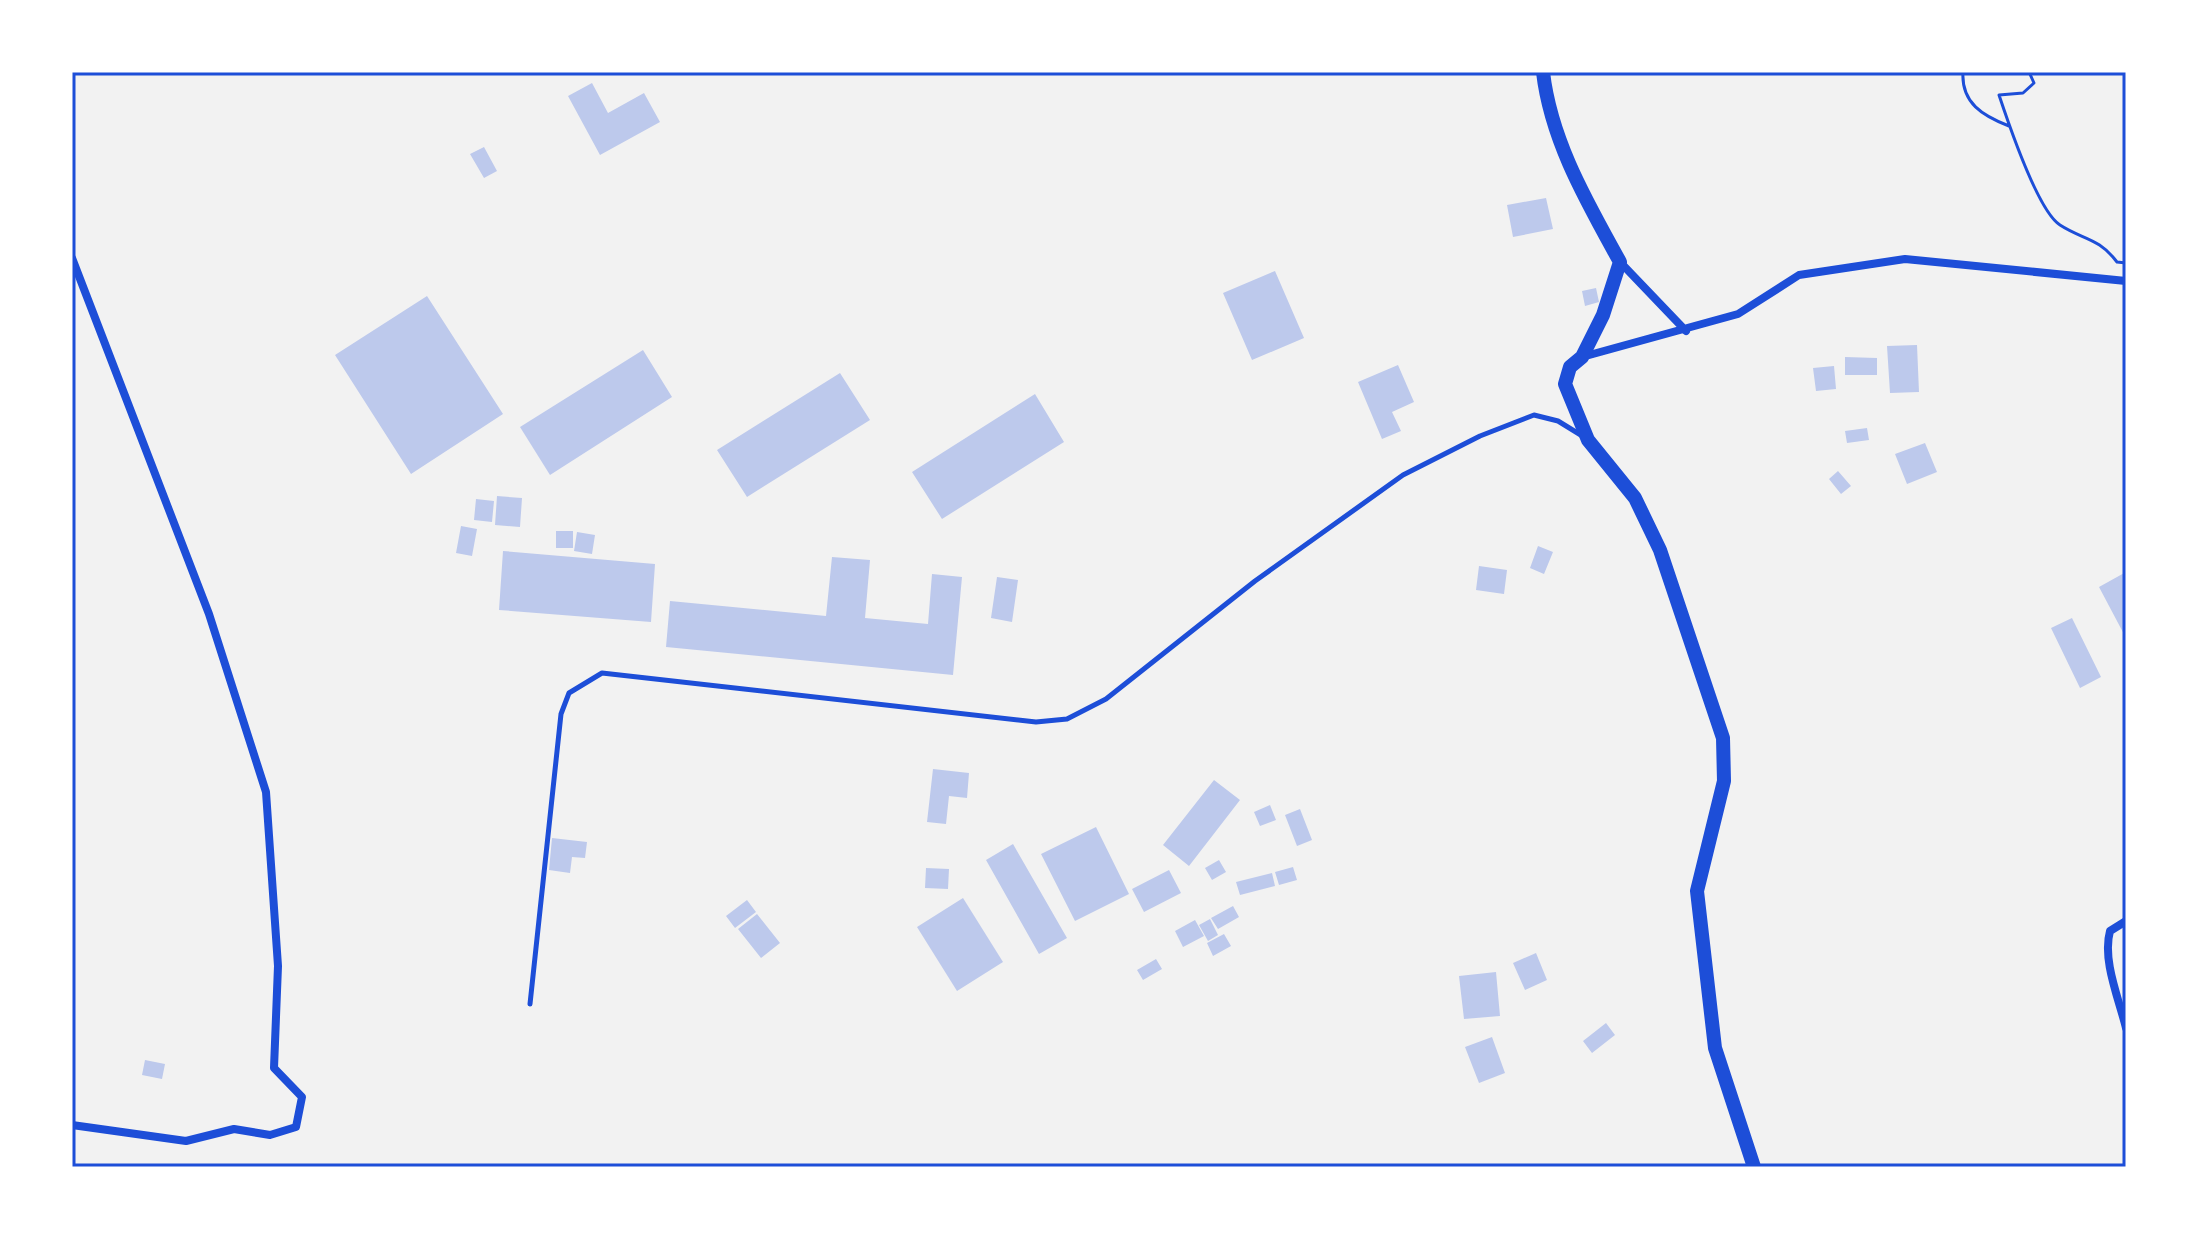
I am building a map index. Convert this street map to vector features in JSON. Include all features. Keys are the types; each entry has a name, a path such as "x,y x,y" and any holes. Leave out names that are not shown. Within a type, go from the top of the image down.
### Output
{"street":[{"path":"1543,72 1546,100 1577,184 1620,262 1686,331"},
{"path":"72,258 209,614 266,792 278,966 274,1068 302,1097 296,1127 270,1135 234,1129 186,1141 72,1125"},
{"path":"1582,357 1686,331 1738,314 1799,275 1905,259 2126,281"},
{"path":"1620,262 1603,315 1582,357 1570,367 1565,384 1568,400 1588,440 1635,498 1660,550 1723,738 1724,781 1697,891 1715,1048 1754,1167"},
{"path":"2126,921 2110,931 2108,937 2108,954 2126,1028"}],"lane":[{"path":"530,1004 561,714 569,693 602,673 1036,722 1067,719 1106,699 1255,581 1403,475 1480,436 1534,415 1558,421 1588,440"}],"path":[{"path":"1963,72 1964,92 1982,116 2009,126"},
{"path":"2029,72 2034,83 2023,93 1999,95 2033,183 2058,225 2105,246 2117,262 2126,263"}],"building":[{"path":"592,83 608,113 644,93 660,122 600,155 568,96"},
{"path":"484,147 497,171 484,178 470,154"},
{"path":"1546,198 1553,229 1513,237 1507,205"},
{"path":"1275,271 1304,338 1252,360 1223,293"},
{"path":"1596,288 1599,302 1585,306 1582,291"},
{"path":"427,296 503,414 411,474 335,355"},
{"path":"1917,345 1919,392 1890,393 1887,346"},
{"path":"643,350 672,397 550,475 520,427"},
{"path":"1845,357 1877,358 1877,375 1845,375"},
{"path":"1398,365 1414,402 1392,412 1401,431 1382,439 1358,382"},
{"path":"1834,366 1836,389 1816,391 1813,368"},
{"path":"840,373 870,420 747,497 717,450"},
{"path":"1035,394 1064,442 942,519 912,472"},
{"path":"1867,428 1869,440 1847,443 1845,431"},
{"path":"1925,443 1937,472 1907,484 1895,454"},
{"path":"1838,471 1851,486 1841,494 1829,479"},
{"path":"497,496 522,498 520,527 495,525"},
{"path":"476,499 494,501 492,522 474,520"},
{"path":"461,526 477,529 472,556 456,553"},
{"path":"556,531 573,531 573,548 556,548"},
{"path":"577,532 595,535 592,554 574,551"},
{"path":"1538,546 1553,552 1544,574 1530,568"},
{"path":"503,551 655,564 651,622 499,610"},
{"path":"832,557 870,560 865,618 928,624 932,574 962,577 953,675 666,647 670,601 826,616"},
{"path":"1479,566 1507,570 1504,594 1476,590"},
{"path":"2126,572 2126,638 2099,587"},
{"path":"997,577 1018,580 1012,622 991,618"},
{"path":"2072,618 2101,677 2080,688 2051,628"},
{"path":"933,769 969,773 967,798 949,796 946,824 927,822"},
{"path":"1214,780 1240,800 1189,866 1163,845"},
{"path":"1270,805 1276,820 1260,826 1254,812"},
{"path":"1300,809 1312,840 1297,846 1285,815"},
{"path":"1096,827 1129,894 1075,921 1041,854"},
{"path":"552,838 587,842 585,858 572,857 570,873 549,870"},
{"path":"1013,844 1067,938 1039,954 986,860"},
{"path":"1219,860 1226,872 1212,880 1205,868"},
{"path":"1293,867 1297,880 1279,885 1275,872"},
{"path":"926,868 949,869 948,889 925,888"},
{"path":"1169,870 1181,893 1144,912 1132,889"},
{"path":"1272,873 1275,886 1240,895 1236,882"},
{"path":"963,898 1003,962 957,991 917,927"},
{"path":"747,900 756,912 735,928 726,916"},
{"path":"1233,906 1239,917 1218,929 1211,918"},
{"path":"757,914 780,943 761,958 738,929"},
{"path":"1210,919 1218,935 1208,941 1199,925"},
{"path":"1195,920 1204,936 1183,947 1175,931"},
{"path":"1224,934 1231,946 1213,956 1207,943"},
{"path":"1536,953 1547,980 1525,990 1513,963"},
{"path":"1156,959 1162,969 1143,980 1137,970"},
{"path":"1496,972 1500,1016 1464,1019 1459,976"},
{"path":"1606,1023 1615,1035 1592,1053 1583,1041"},
{"path":"1492,1037 1505,1073 1479,1083 1465,1047"},
{"path":"145,1060 165,1064 162,1079 142,1075"}]}
